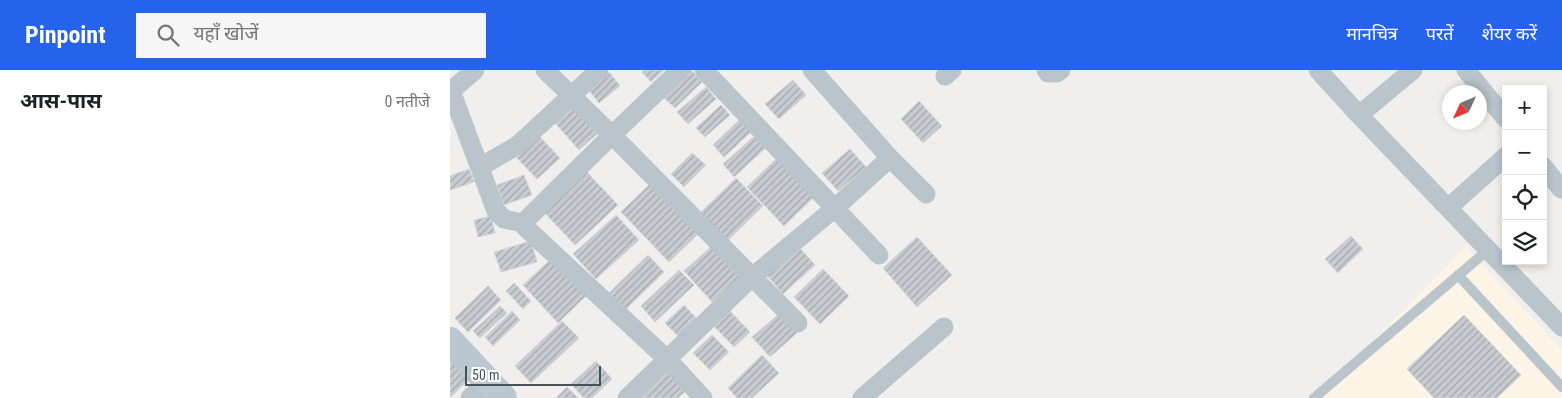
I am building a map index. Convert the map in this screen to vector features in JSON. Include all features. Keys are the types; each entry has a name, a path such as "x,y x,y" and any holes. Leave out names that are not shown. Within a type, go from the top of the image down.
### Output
{"street":[{"path":"475,70 450,90 499,214 504,219 523,223 525,227 668,360 703,398"},
{"path":"545,70 798,323"},
{"path":"480,167 518,145 599,70"},
{"path":"523,223 680,70"},
{"path":"704,70 879,255"},
{"path":"812,70 890,158 926,194"},
{"path":"1046,70 1048,73 1057,73 1061,70"},
{"path":"1318,70 1562,327"},
{"path":"1359,115 1414,70"},
{"path":"1466,70 1502,114"},
{"path":"627,398 752,277 835,208 890,158"},
{"path":"1448,208 1502,160"},
{"path":"1547,171 1561,189"},
{"path":"862,398 944,327"},
{"path":"450,342 487,392"}],"lane":[{"path":"1314,398 1488,250"},
{"path":"1458,275 1562,387"}],"shaded area":[{"path":"1465,247 1562,349 1562,398 1318,398"}],"building":[{"path":"645,70 664,70 651,82 642,72"},
{"path":"688,70 691,70 702,82 675,108 662,96"},
{"path":"609,72 620,86 599,103 588,89"},
{"path":"793,80 806,95 779,119 765,104"},
{"path":"706,87 716,99 688,124 677,112"},
{"path":"919,101 942,126 923,143 901,119"},
{"path":"721,105 730,115 705,137 696,128"},
{"path":"573,106 597,134 579,150 555,123"},
{"path":"740,119 752,131 724,157 713,145"},
{"path":"758,133 769,145 734,177 723,164"},
{"path":"540,137 560,158 537,179 517,158"},
{"path":"850,149 866,167 838,191 822,173"},
{"path":"692,153 706,165 684,187 671,174"},
{"path":"779,156 816,195 784,226 747,187"},
{"path":"469,169 474,182 450,190 450,176"},
{"path":"584,169 618,205 575,245 541,209"},
{"path":"524,175 532,195 504,205 497,185"},
{"path":"736,178 763,206 726,242 699,214"},
{"path":"651,183 699,233 669,262 621,212"},
{"path":"616,215 639,240 596,279 573,254"},
{"path":"491,216 495,233 478,237 474,220"},
{"path":"1351,236 1363,249 1338,273 1325,259"},
{"path":"917,237 952,275 917,307 883,268"},
{"path":"531,241 537,262 501,272 494,252"},
{"path":"714,244 742,275 712,302 684,271"},
{"path":"798,246 815,265 783,294 766,274"},
{"path":"648,255 664,272 625,310 609,293"},
{"path":"552,258 587,295 558,323 523,285"},
{"path":"823,269 849,296 820,324 794,297"},
{"path":"679,270 694,285 655,322 641,306"},
{"path":"514,283 531,301 523,309 506,291"},
{"path":"488,286 501,300 468,332 455,318"},
{"path":"684,305 698,320 679,337 665,323"},
{"path":"724,305 750,332 734,347 708,320"},
{"path":"500,306 507,313 480,338 473,331"},
{"path":"512,311 520,320 493,346 485,337"},
{"path":"779,314 797,333 770,357 752,337"},
{"path":"1464,315 1521,375 1497,398 1434,398 1407,369"},
{"path":"562,321 579,338 531,383 515,366"},
{"path":"712,335 729,352 710,370 693,353"},
{"path":"762,355 779,373 752,398 737,398 728,388"},
{"path":"450,360 469,379 451,397 450,396"},
{"path":"596,361 612,379 592,398 584,398 571,384"},
{"path":"670,370 688,389 678,398 640,398"},
{"path":"567,387 578,398 556,398"}]}
